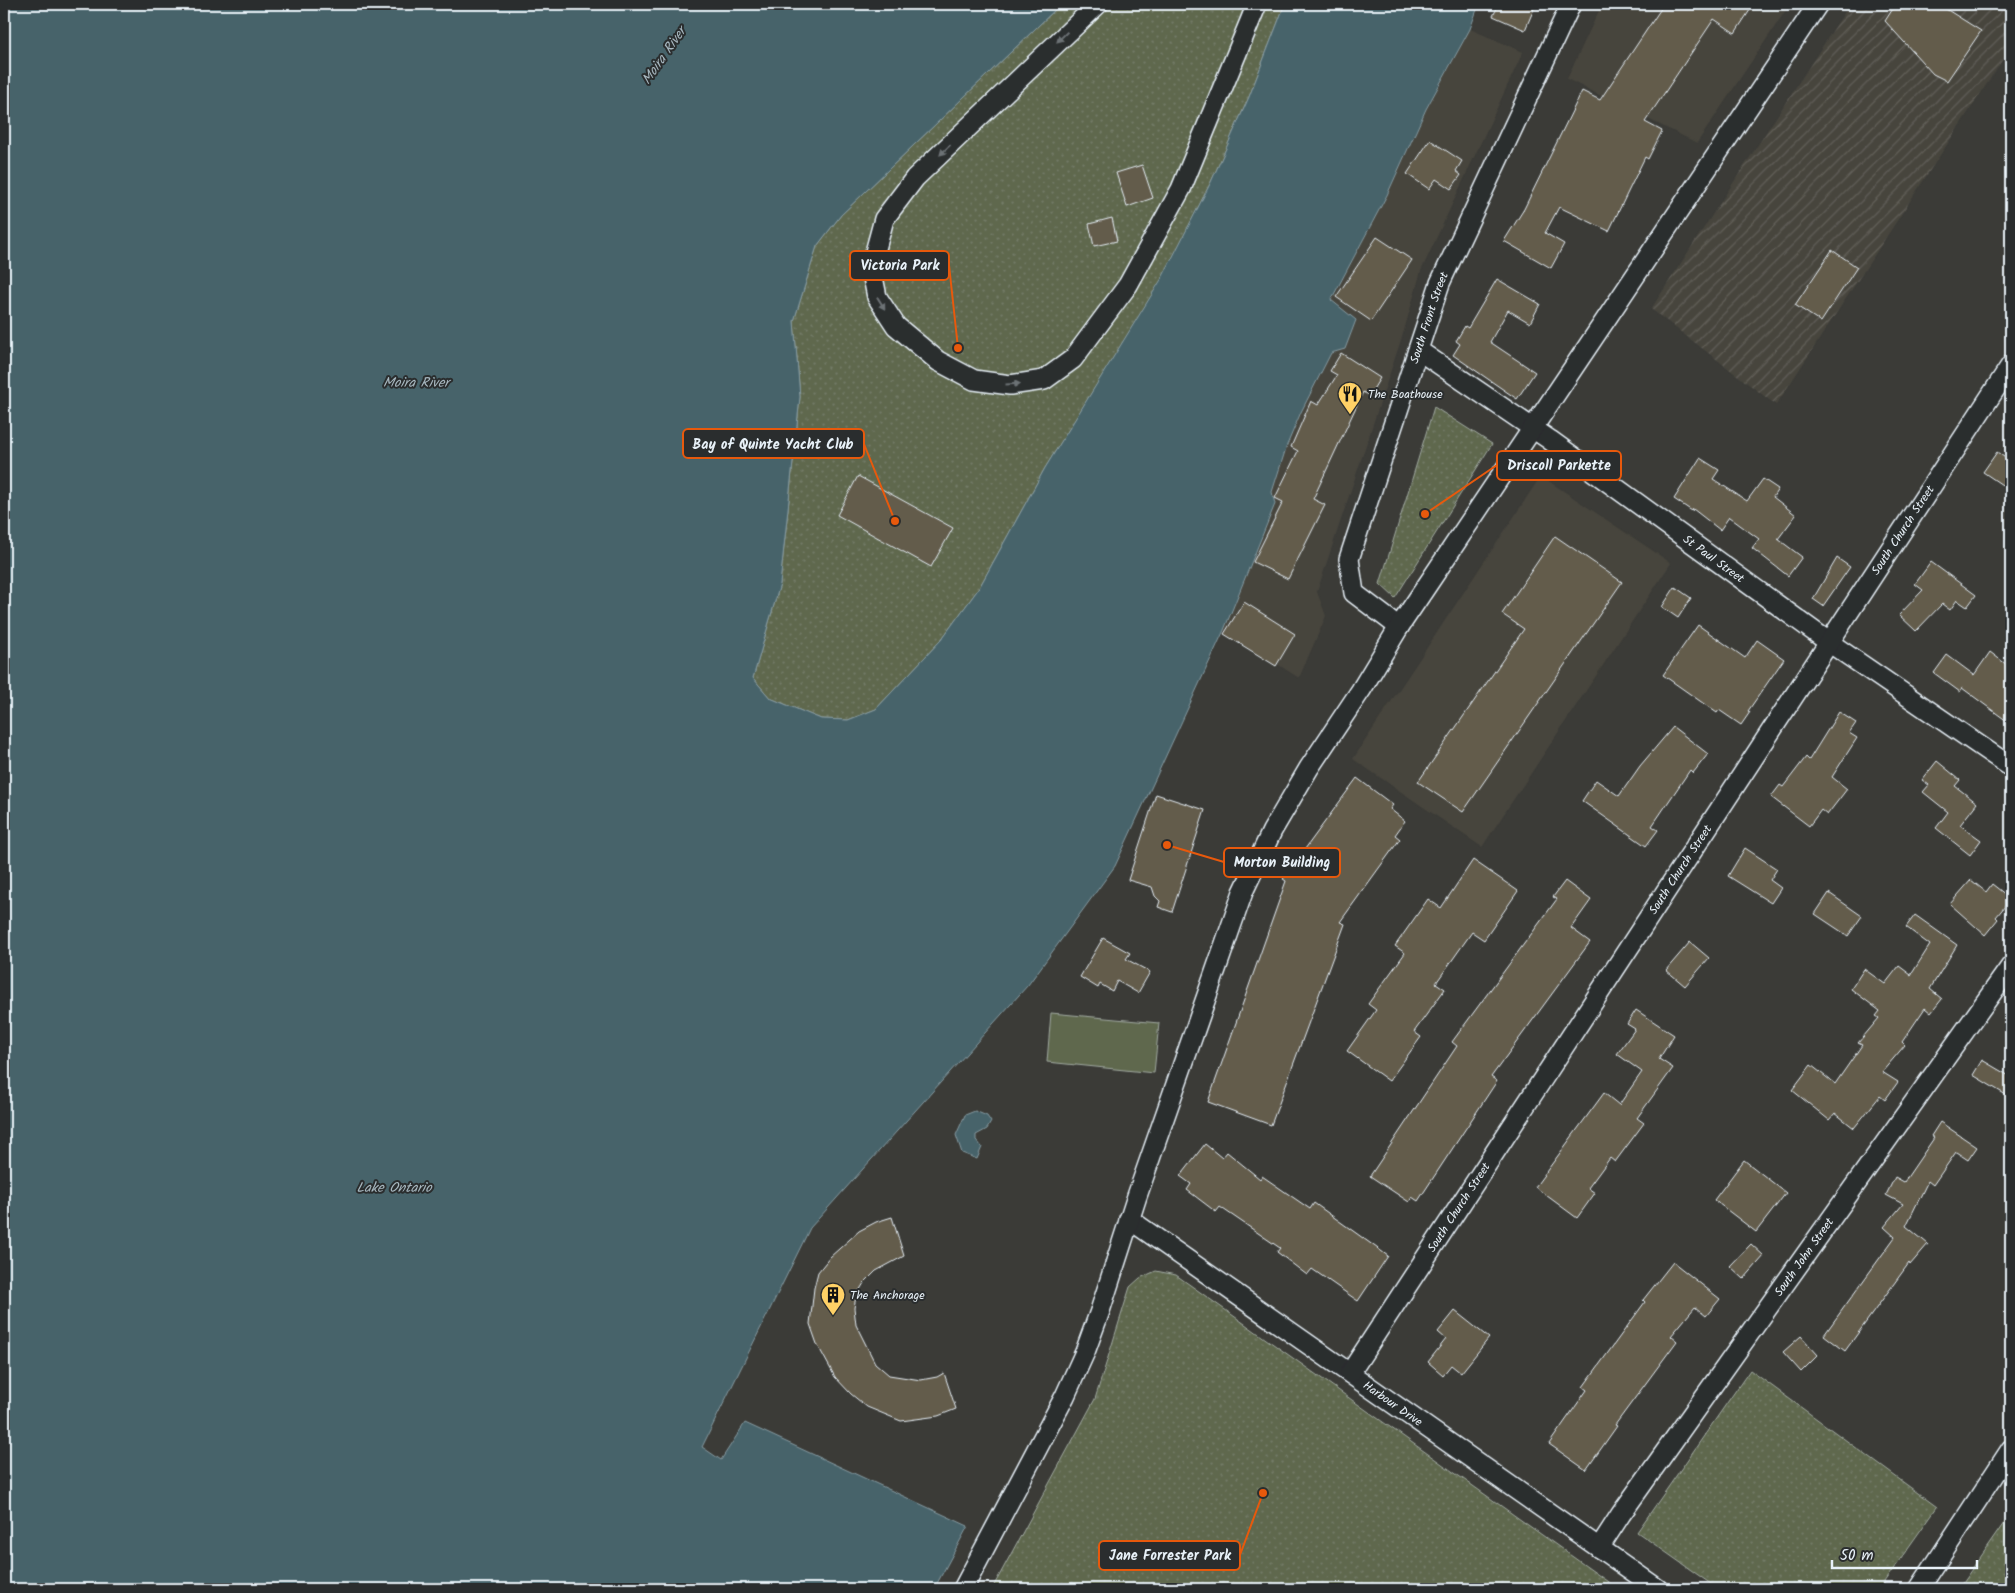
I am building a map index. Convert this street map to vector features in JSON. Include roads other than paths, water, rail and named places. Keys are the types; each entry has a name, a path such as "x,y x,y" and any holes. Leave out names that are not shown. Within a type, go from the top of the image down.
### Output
{"street":[{"path":"1098,4 915,178 884,219 871,267 877,297 896,326 938,361 974,380 1010,385 1044,380 1073,359 1128,285 1181,189 1257,4"},
{"name":"South Front Street","path":"1399,627 1354,593 1349,559 1440,283 1571,4"},
{"path":"963,1589 1066,1396 1100,1311 1129,1219 1243,892 1272,831 1309,768 1361,690 1399,627 1818,4"},
{"name":"St Paul Street","path":"1418,350 1534,428 1830,643 2011,767"},
{"name":"South Church Street","path":"1350,1373 2011,365"},
{"name":"South John Street","path":"1600,1548 1627,1506 2011,966"},
{"name":"Harbour Drive","path":"1129,1219 1658,1589"},
{"path":"1919,1589 2011,1449"}],"water":[{"path":"11,4 1061,4 841,215 817,246 794,321 800,397 780,584 753,678 770,698 821,719 848,720 876,709 941,640 979,588 1045,468 1162,278 1211,182 1249,97 1285,4 1479,4 1470,29 1426,109 1387,195 1331,300 1356,320 1345,349 1331,353 1301,412 1287,445 1272,492 1275,504 1224,630 1115,866 1028,985 810,1228 702,1447 721,1460 745,1423 968,1526 934,1589 4,1589 4,651 8,647 4,637 4,11"},
{"path":"975,1111 987,1116 991,1122 987,1129 976,1135 976,1140 982,1147 977,1159 962,1153 956,1135 965,1115"}],"place":[{"name":"Victoria Park","path":"958,348"},
{"name":"The Boathouse","path":"1350,415"},
{"name":"Driscoll Parkette","path":"1425,514"},
{"name":"Bay of Quinte Yacht Club","path":"895,521"},
{"name":"Morton Building","path":"1167,845"},
{"name":"The Anchorage","path":"833,1316"},
{"name":"Jane Forrester Park","path":"1263,1493"}],"water label":[{"name":"Moira River","path":"664,56"},
{"name":"Moira River","path":"416,383"},
{"name":"Lake Ontario","path":"394,1188"}]}
